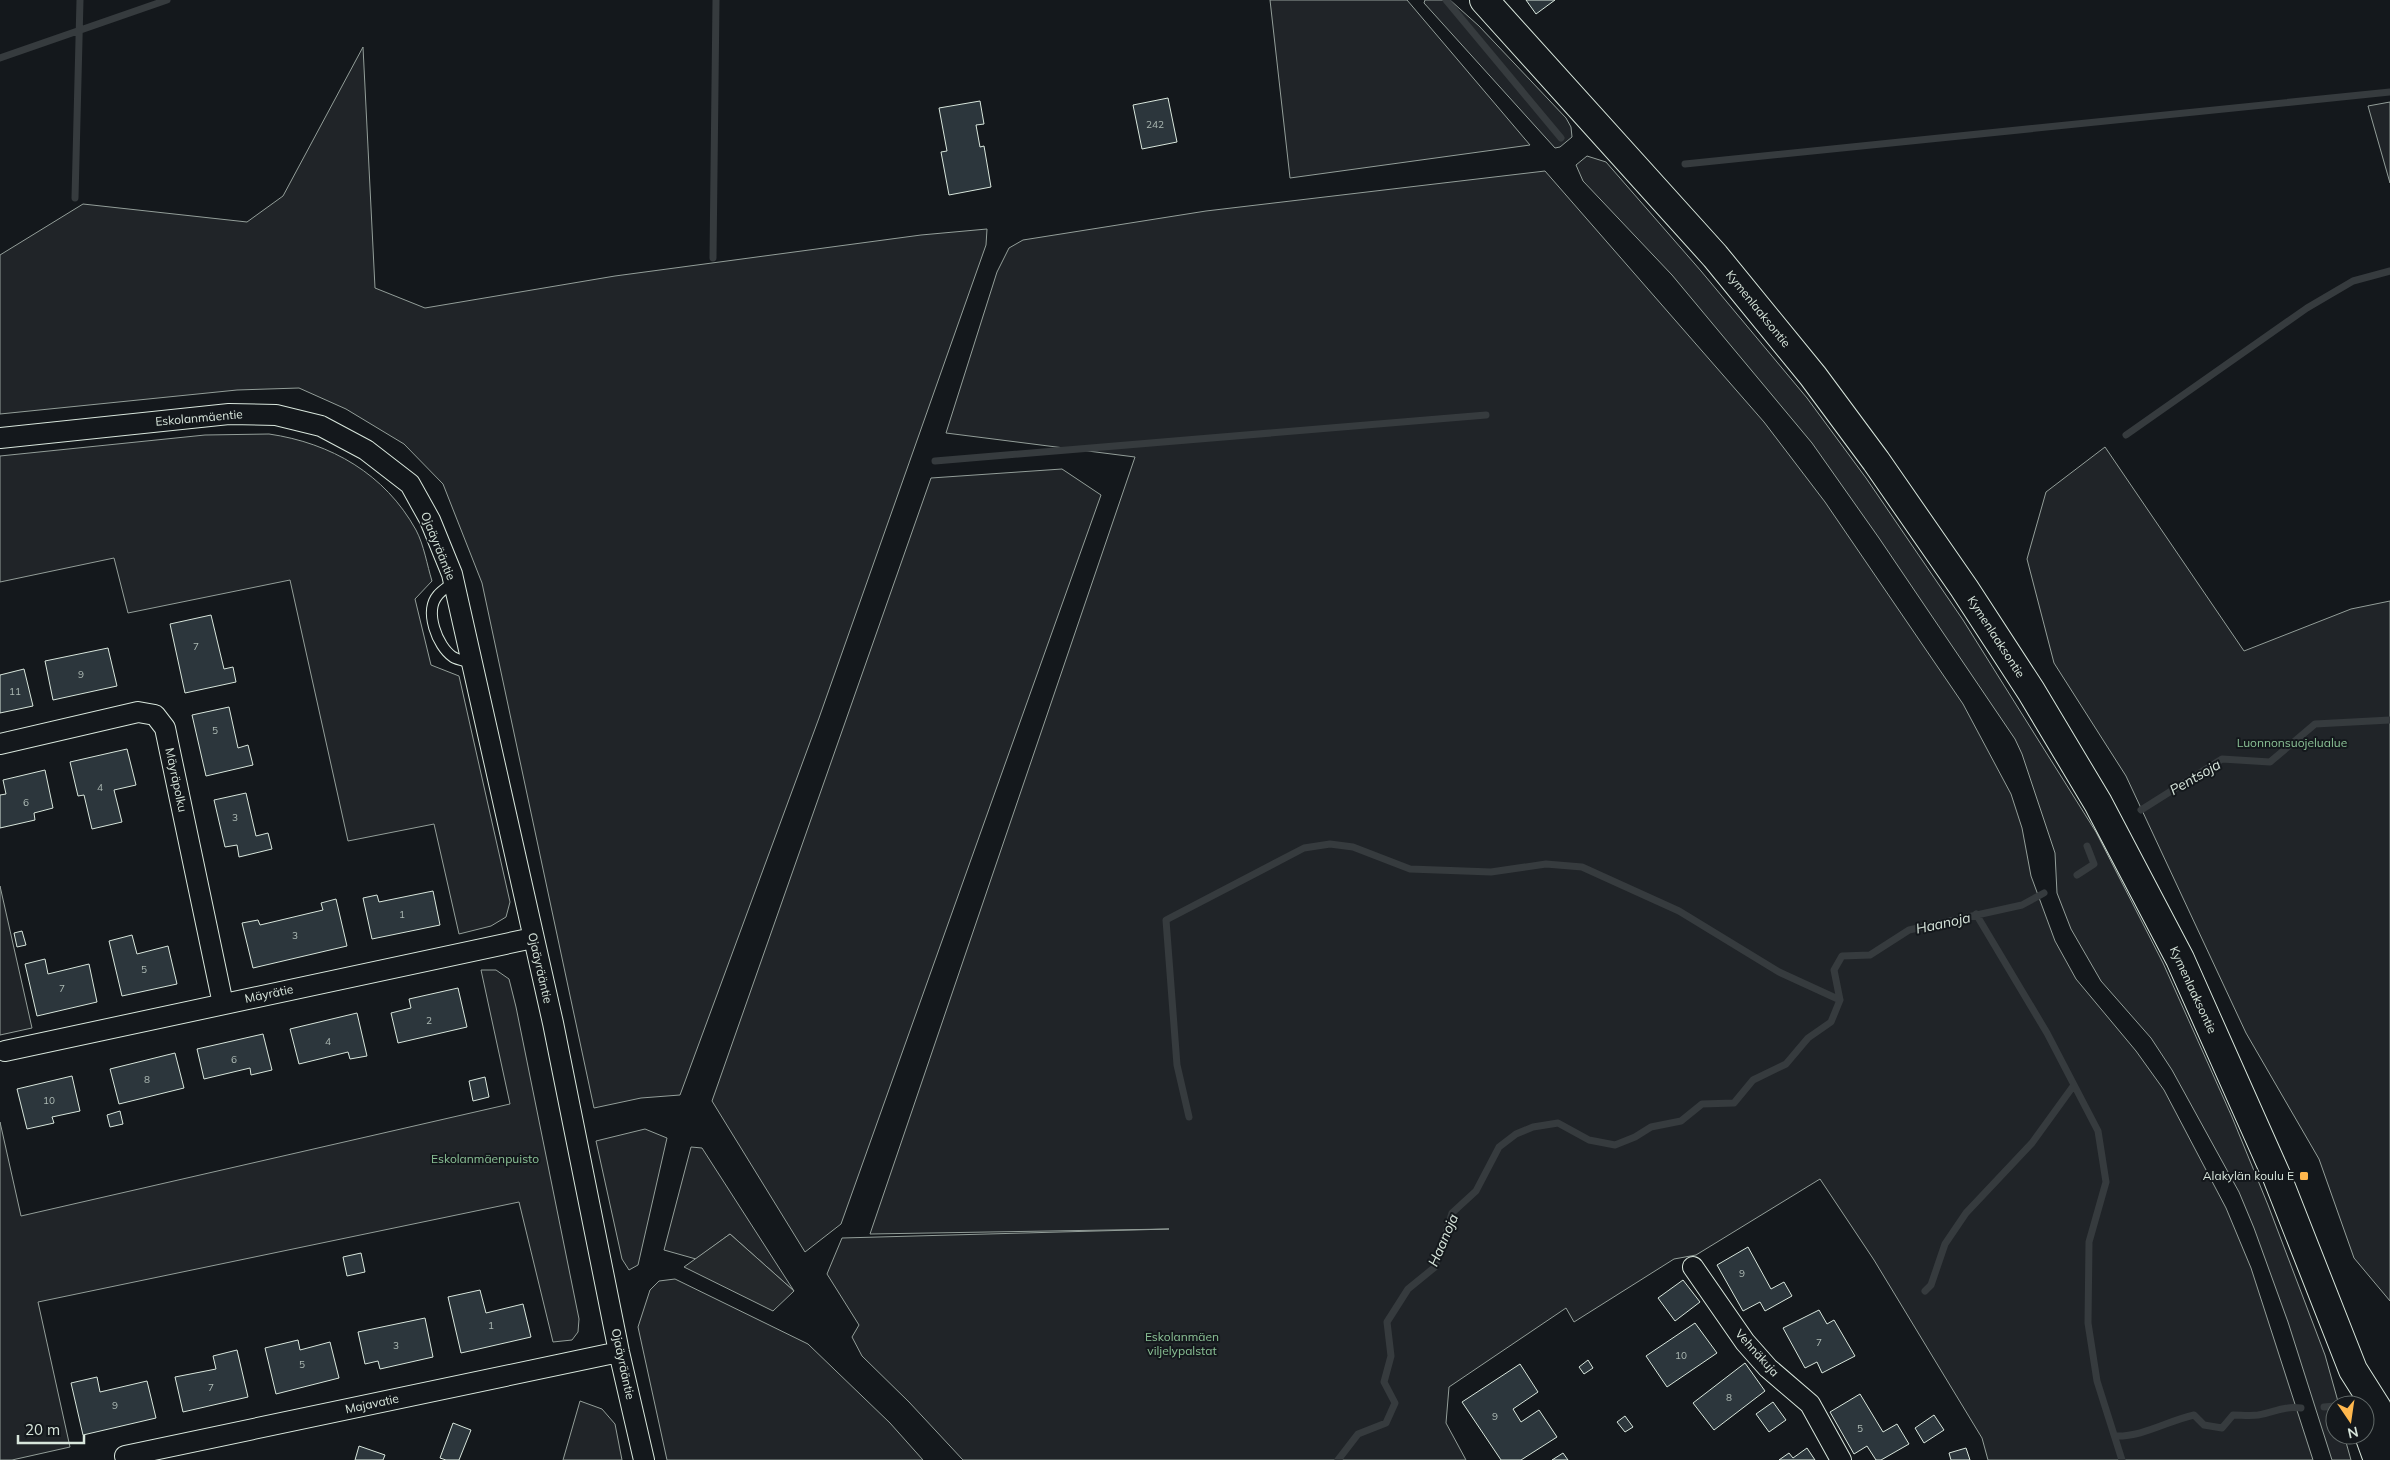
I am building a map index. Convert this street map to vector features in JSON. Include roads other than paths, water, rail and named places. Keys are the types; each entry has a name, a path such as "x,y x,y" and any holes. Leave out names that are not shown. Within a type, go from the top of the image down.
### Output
{"main road":[{"name":"Kymenlaaksontie","path":"1484,0 1715,256 1813,376 1876,461 1964,588 2031,692 2098,803 2180,959 2277,1177 2353,1370 2377,1408 2390,1441"},
{"name":"Kymenlaaksontie","path":"2353,1370 2357,1395"},
{"path":"2373,1445 2378,1460"}],"street":[{"name":"Eskolanmäentie","path":"0,438 229,414 276,415 321,426 329,430 366,450 410,484"},
{"name":"Ojaäyrääntie","path":"410,484 430,520 454,582 553,1023 619,1352 644,1460"},
{"name":"Mäyräpolku","path":"0,744 138,712 155,715 165,728 223,1004"},
{"name":"Mäyrätie","path":"5,1051 533,938"},
{"name":"Vehnäkuja","path":"1693,1267 1745,1342 1768,1368 1810,1404 1841,1460"},
{"name":"Majavatie","path":"125,1456 619,1352"}],"lane":[{"path":"454,582 437,596 433,611 435,631 440,644 454,658 472,663"}],"waterway":[{"path":"75,198 80,0"},
{"path":"0,58 167,0"},
{"path":"713,258 716,0"},
{"path":"1446,0 1561,138"},
{"path":"1685,164 2390,92"},
{"path":"2126,435 2307,308 2353,281 2390,271"},
{"path":"935,461 1486,415"},
{"name":"Pentsoja","path":"2141,810 2222,759 2270,762 2315,724 2390,720"},
{"path":"1189,1117 1177,1065 1166,920 1304,848 1330,844 1353,847 1410,869 1491,872 1546,864 1582,867 1679,911 1779,972 1840,1000"},
{"name":"Haanoja","path":"2077,875 2094,864 2087,846"},
{"name":"Haanoja","path":"1338,1460 1358,1434 1386,1423 1395,1403 1384,1382 1391,1356 1387,1322 1408,1289 1435,1267 1452,1213 1476,1191 1499,1147 1516,1134 1533,1127 1558,1123 1589,1140 1615,1145 1635,1137 1651,1127 1681,1121 1702,1104 1734,1103 1753,1080 1786,1064 1808,1038 1831,1022 1840,1000 1834,970 1842,956 1870,955 1909,930 2022,905 2044,893"},
{"path":"1976,914 2047,1033 2098,1131 2106,1182 2089,1242 2088,1323 2097,1381 2122,1460"},
{"path":"1925,1291 1931,1285 1945,1244 1966,1213 2032,1143 2074,1085"},
{"path":"2115,1436 2135,1434 2194,1415 2204,1425 2222,1428 2233,1415 2258,1415 2284,1409 2301,1408"}],"place":[{"name":"Alakylän koulu E","path":"2304,1176"}],"park label":[{"name":"Luonnonsuojelualue","path":"2292,743"},
{"name":"Eskolanmäenpuisto","path":"485,1159"},
{"name":"Eskolanmäen viljelypalstat","path":"1182,1344"}]}
